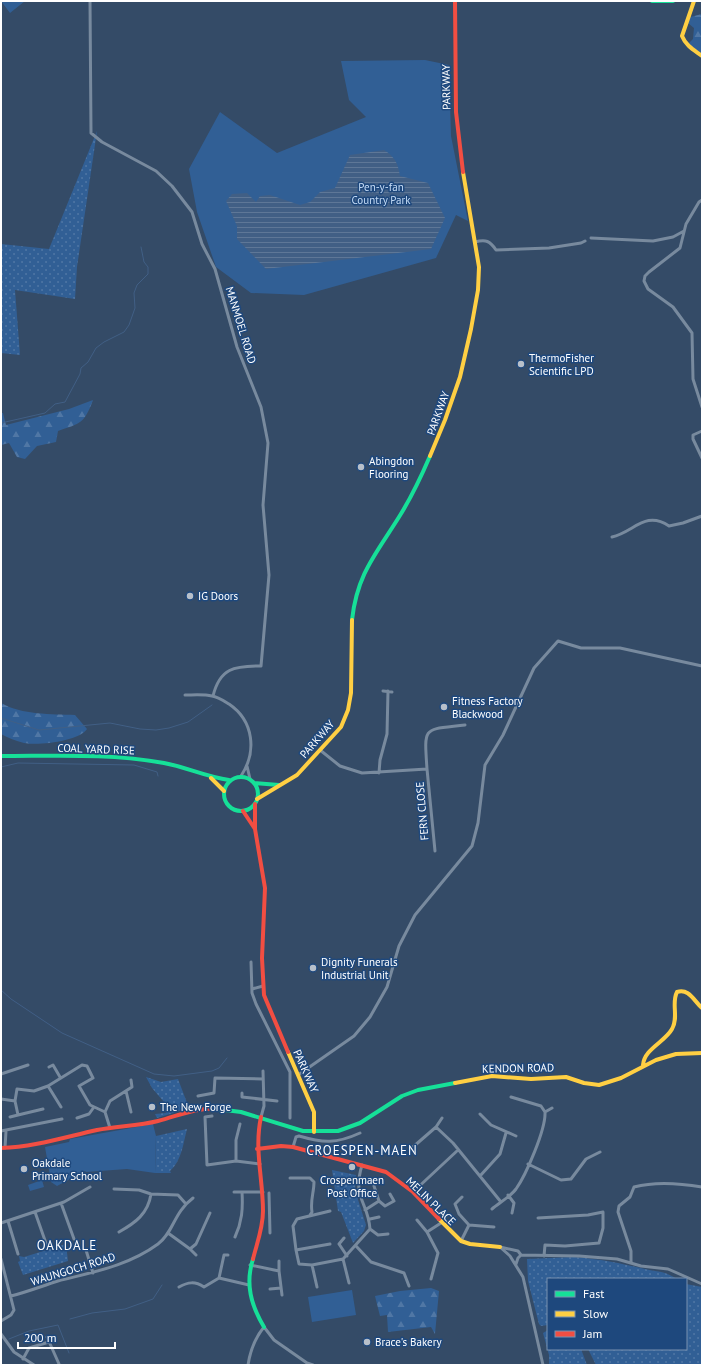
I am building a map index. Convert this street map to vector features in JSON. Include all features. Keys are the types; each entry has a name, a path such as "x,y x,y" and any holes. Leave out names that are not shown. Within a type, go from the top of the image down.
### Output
{"street":[{"name":"MANMOEL ROAD","path":"90,1 91,133 102,142 156,171 172,186 192,212 202,244 216,269 237,347 256,393 266,430 268,443 263,505 269,575 260,666 240,666 228,670 216,682 213,696"},
{"name":"PARKWAY","path":"258,799 286,783 301,771 340,728 346,714 352,683 352,608 364,569 404,508 431,458 449,414 465,359 479,283 479,266 462,170 456,112 455,1"},
{"path":"652,1 673,1"},
{"path":"694,1 682,29 682,38 685,44 702,56"},
{"path":"702,200 698,202 686,224 680,248 649,272 645,276 644,281 648,289 673,307 692,333 693,379 702,407"},
{"path":"591,238 653,241 673,237 684,231"},
{"path":"475,242 486,240 491,242 496,250 548,248 581,243 585,241"},
{"path":"702,431 693,435 693,439 702,458"},
{"path":"612,537 623,533 632,526 656,520 660,520 669,526 683,524 702,516"},
{"path":"298,1075 354,1036 370,1017 387,987 399,946 415,915 472,846 478,823 485,765 503,735 534,668 558,641 581,648 620,648 702,666"},
{"path":"384,691 392,692"},
{"path":"379,773 380,760 386,734 388,691"},
{"path":"184,694 213,696 238,710 251,734 251,752 247,766 241,776"},
{"name":"FERN CLOSE","path":"435,851 425,740 428,733 436,729 465,725"},
{"name":"FERN CLOSE","path":"320,750 346,769 362,773 427,769"},
{"name":"COAL YARD RISE","path":"1,756 113,757 164,763 200,773 211,778 230,780"},
{"path":"247,766 250,779"},
{"path":"241,776 250,779 254,783 257,788 258,799 255,804 243,811 238,811 229,807 224,800 224,791 230,780 241,776"},
{"name":"COAL YARD RISE","path":"211,778 224,791"},
{"path":"254,783 280,786"},
{"path":"255,804 255,830"},
{"path":"243,811 255,830"},
{"name":"PARKWAY","path":"255,830 265,888 262,958 264,995 314,1112 314,1132"},
{"path":"251,962 252,989 256,1004 290,1072 290,1118"},
{"path":"252,989 263,986"},
{"path":"643,1065 642,1062 644,1057 665,1038 674,1025 675,996 677,992 683,990 688,992 695,1002 702,1008"},
{"name":"KENDON ROAD","path":"3,1148 23,1147 110,1128 157,1121 190,1111 208,1108 227,1109 261,1117 285,1126 314,1132 338,1131 351,1128 402,1096 418,1090 492,1076 531,1079 566,1077 584,1083 599,1084 621,1078 643,1065 676,1054 702,1053"},
{"path":"49,1067 57,1062"},
{"path":"1,1074 28,1065"},
{"path":"53,1065 60,1077"},
{"path":"18,1115 15,1100 17,1089 34,1091 48,1086 60,1077 82,1065 87,1066 93,1078 79,1086 90,1105 105,1112"},
{"path":"263,1071 264,1106 256,1140 263,1192 262,1227 250,1265 249,1285 254,1312 274,1340 307,1363 313,1365"},
{"path":"198,1096 214,1093 214,1078 263,1079"},
{"path":"110,1128 105,1112 110,1101 132,1087 131,1080"},
{"path":"48,1086 62,1106"},
{"path":"126,1091 131,1112"},
{"path":"242,1093 242,1097 277,1101"},
{"path":"492,1209 515,1190 528,1164 545,1121 545,1112 541,1106 511,1097"},
{"path":"1,1098 15,1100"},
{"path":"77,1118 90,1114 94,1107"},
{"path":"545,1112 552,1108"},
{"path":"10,1117 43,1109"},
{"path":"480,1114 491,1125 506,1133 516,1136"},
{"path":"208,1170 204,1116 212,1116"},
{"path":"413,1147 436,1127 442,1118"},
{"path":"1,1131 62,1119"},
{"path":"236,1161 236,1140 240,1124"},
{"path":"436,1127 458,1150 501,1202"},
{"path":"3,1148 6,1131"},
{"path":"293,1147 296,1137 298,1136 320,1141 336,1142 360,1133"},
{"path":"480,1176 500,1154 506,1133"},
{"name":"MELIN PLACE","path":"257,1150 282,1146 293,1147 386,1172 413,1192 461,1241"},
{"path":"413,1192 458,1150"},
{"path":"528,1164 561,1180 571,1179 586,1159 600,1152"},
{"path":"207,1165 236,1161 260,1164"},
{"path":"330,1211 310,1215 297,1219 294,1222 293,1226 299,1264 312,1265 343,1259 370,1229 370,1219 365,1210 358,1188 362,1165"},
{"path":"290,1178 310,1178 314,1182 314,1189 310,1201 312,1212 310,1215"},
{"path":"314,1182 319,1179"},
{"path":"631,1263 631,1251 618,1212 619,1206 630,1197 634,1187 648,1183 669,1183 702,1187"},
{"path":"374,1186 379,1201 385,1206 394,1201 390,1194"},
{"path":"1,1223 61,1203 90,1187"},
{"path":"114,1189 139,1190 151,1194 178,1195 186,1204"},
{"path":"234,1192 263,1192"},
{"path":"235,1237 240,1225 243,1210 242,1192"},
{"path":"269,1193 270,1233"},
{"path":"119,1232 136,1222 142,1216 150,1202 151,1194"},
{"path":"508,1195 514,1204 512,1213"},
{"path":"462,1197 455,1204 459,1214 469,1225 494,1226"},
{"name":"WAUNGOCH ROAD","path":"11,1296 55,1282 112,1267 139,1255 159,1243 168,1233 176,1215 193,1198"},
{"path":"263,1200 269,1199"},
{"path":"365,1210 379,1201"},
{"path":"61,1203 74,1240"},
{"path":"35,1212 48,1249"},
{"path":"538,1218 588,1215 603,1212 603,1228 599,1243 565,1246 545,1245 544,1256"},
{"path":"190,1249 196,1244 210,1213"},
{"path":"370,1219 379,1217"},
{"path":"207,1220 211,1221"},
{"path":"417,1220 427,1232 438,1253 431,1279"},
{"path":"8,1221 18,1254"},
{"path":"427,1232 442,1223"},
{"path":"469,1225 461,1241 518,1251 521,1255 594,1257 646,1267 668,1269 702,1284"},
{"path":"262,1227 270,1227"},
{"path":"370,1229 378,1235 388,1234"},
{"path":"168,1233 196,1255"},
{"path":"344,1238 339,1244 347,1256"},
{"path":"296,1250 330,1244"},
{"path":"356,1246 372,1262 404,1273 409,1286"},
{"path":"500,1248 516,1264 523,1277 544,1365"},
{"path":"86,1250 93,1273"},
{"path":"180,1287 186,1283 197,1282 204,1287 219,1278 226,1255"},
{"path":"516,1264 521,1255"},
{"path":"1,1259 14,1310 11,1315 1,1321"},
{"path":"343,1259 349,1283"},
{"path":"279,1261 282,1295"},
{"path":"250,1265 279,1272"},
{"path":"312,1265 317,1287"},
{"path":"219,1278 249,1285"},
{"path":"1,1281 7,1280"},
{"path":"270,1289 281,1288"},
{"path":"248,1365 258,1334 264,1327"},
{"path":"1,1334 8,1346 23,1359 33,1365"},
{"path":"47,1337 59,1364"},
{"path":"23,1359 29,1348 49,1342"}],"green space":[{"path":"1,1 25,1 10,13"},
{"path":"702,14 702,54 688,44 693,39 694,28 688,23 690,17"},
{"name":"Pen-y-fan Country Park","path":"425,60 449,65 451,136 468,221 456,215 436,258 304,295 251,293 216,267 197,212 189,169 220,112 277,153 366,117 349,100 341,61"},
{"path":"97,131 77,267 75,299 15,290 20,355 1,353 1,244 49,249"},
{"path":"93,400 87,414 81,422 58,431 56,442 37,446 25,459 17,457 9,443 1,445 1,413 3,413 6,425 69,409"},
{"path":"1,703 27,712 75,715 87,729 76,737 58,742 39,744 24,743 1,734"},
{"path":"146,1077 161,1082 178,1079 189,1108 157,1118 155,1114 166,1113 164,1102 152,1088"},
{"path":"153,1124 156,1136 155,1173 127,1169 85,1171 57,1186 51,1182 45,1147 69,1142 70,1139"},
{"path":"187,1129 180,1157 170,1171 171,1173 155,1173 156,1136"},
{"path":"332,1170 356,1175 355,1190 366,1225 364,1231 353,1243 341,1212 338,1211"},
{"path":"42,1180 44,1187 30,1191 28,1185"},
{"path":"66,1244 68,1261 23,1275 18,1262 20,1261 19,1256 24,1257"},
{"path":"574,1257 592,1259 661,1272 669,1274 675,1278 547,1278 547,1325 541,1326 539,1324 528,1281 527,1259"},
{"path":"687,1284 702,1287 702,1365 596,1365 588,1350 687,1350"},
{"path":"431,1288 439,1291 435,1334 431,1327 388,1332 387,1315 380,1316 375,1296 400,1291"},
{"path":"352,1290 356,1315 312,1322 308,1297"},
{"path":"547,1331 547,1348 543,1333"},
{"path":"548,1350 581,1350 587,1365 549,1365"}],"shaded area":[{"path":"384,150 391,155 395,161 400,176 428,183 445,218 431,249 266,269 237,239 237,226 226,201 232,194 247,193 256,202 260,196 270,195 300,205 310,202 320,192 335,188 350,155"}],"waterway":[{"path":"1,423 45,413 55,404 65,402 80,374 81,368 88,362 96,348 104,342 124,332 129,325 135,308 134,293 137,285 148,274 148,267 144,262 141,247"},
{"path":"1,718 39,730 110,723 140,729 156,730 169,728 188,722 212,705"},
{"path":"1,767 18,763 134,765 157,772 158,776"},
{"path":"1,990 11,999 62,1033 154,1074 174,1076 212,1071 219,1068 227,1058"},
{"path":"70,1319 92,1313 125,1309 153,1299 162,1285"},
{"path":"9,1339 29,1331 58,1325 69,1353"}],"traffic: fast":[{"path":"652,1 673,1"},
{"path":"352,620 358,590 363,577 375,554 408,502 430,456"},
{"path":"1,756 103,756 144,760 164,763 212,777 229,780"},
{"path":"238,777 244,777 248,778 255,784 258,794 257,801 251,808 244,811 238,811 234,810 227,804 224,797 224,791 225,787 231,780 238,777"},
{"path":"254,783 279,785"},
{"path":"217,1109 241,1112 303,1131 338,1131 360,1123 402,1096 418,1090 455,1083"},
{"path":"253,1259 250,1277 251,1294 259,1319 264,1327"}],"traffic: slow":[{"path":"694,1 682,36 688,45 702,56"},
{"path":"430,456 445,420 460,377 478,290 479,267 463,172"},
{"path":"257,799 297,775 341,727 348,710 351,693 352,620"},
{"path":"211,778 224,791"},
{"path":"643,1065 647,1054 665,1038 672,1029 675,1020 675,996 677,992 681,991 688,993 702,1008"},
{"path":"288,1052 314,1112 314,1132"},
{"path":"455,1083 492,1076 531,1079 566,1077 584,1083 599,1085 621,1078 656,1060 676,1054 702,1053"},
{"path":"439,1219 461,1241 470,1244 500,1247"}],"traffic: jam":[{"path":"455,1 456,112 463,172"},
{"path":"255,804 255,829 265,888 262,958 264,995 288,1052"},
{"path":"243,811 255,829"},
{"path":"1,1148 25,1146 97,1130 150,1123 202,1109 217,1109"},
{"path":"253,1259 263,1217 258,1141 261,1117"},
{"path":"257,1149 281,1146 293,1147 386,1172 413,1192 439,1219"}],"place":[{"name":"ThermoFisher Scientific LPD","path":"521,364"},
{"name":"Abingdon Flooring","path":"361,467"},
{"name":"IG Doors","path":"190,596"},
{"name":"Fitness Factory Blackwood","path":"444,707"},
{"name":"Dignity Funerals Industrial Unit","path":"313,968"},
{"name":"The New Forge","path":"152,1107"},
{"name":"Crospenmaen Post Office","path":"352,1167"},
{"name":"Oakdale Primary School","path":"24,1169"},
{"name":"Brace's Bakery","path":"367,1342"}],"district":[{"name":"CROESPEN-MAEN","path":"362,1150"},
{"name":"OAKDALE","path":"67,1245"}]}
